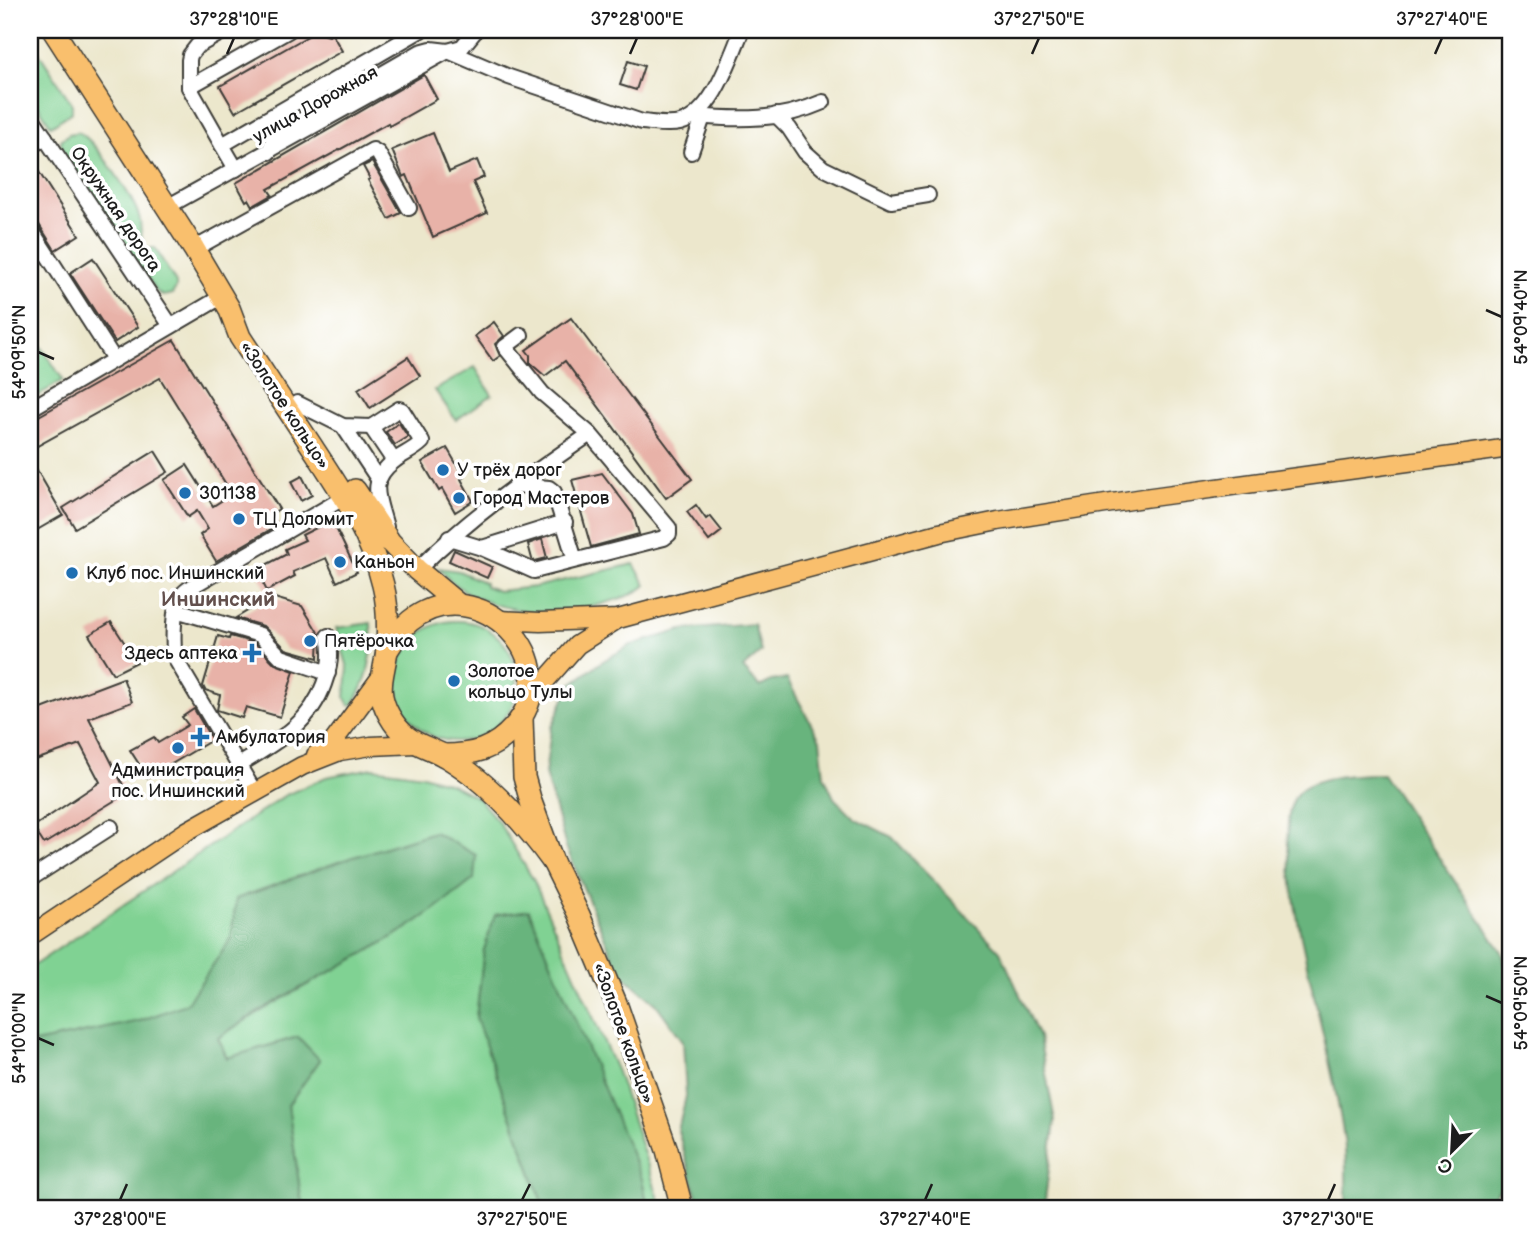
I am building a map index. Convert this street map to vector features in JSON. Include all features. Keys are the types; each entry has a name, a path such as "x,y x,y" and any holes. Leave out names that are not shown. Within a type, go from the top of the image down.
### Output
{"highway":[{"name":"«Золотое кольцо»","path":"53,30 194,248 226,302 240,337 345,496 371,546 384,587 387,650 381,677 382,697 389,715 401,731 416,744 443,755 494,792 533,834 553,862"},
{"name":"«Золотое кольцо»","path":"226,302 252,328 297,403 390,542 416,570 459,605"},
{"name":"«Золотое кольцо»","path":"387,650 400,631 425,612 442,606 459,605 481,610 500,620 517,636 527,656 531,678 526,708 524,777 553,862 579,915 620,1015 667,1150 682,1208"},
{"name":"«Золотое кольцо»","path":"443,755 467,755 486,750 502,741 526,708"}],"main road":[{"path":"500,620 540,622 618,619 939,533 998,521 1109,503 1510,448"},
{"path":"526,708 577,645 618,619"},
{"path":"302,766 333,742 381,677"},
{"path":"30,936 125,870 254,791 302,766 340,751 371,746 416,744"}],"street":[{"path":"226,30 193,50 189,60 189,87 236,169"},
{"path":"222,145 421,30"},
{"name":"улица Дорожная","path":"167,207 448,51 462,47 477,30"},
{"path":"691,152 702,108 721,80 742,30"},
{"path":"189,87 288,31"},
{"path":"448,51 509,77 642,122 663,124 699,116 747,120 803,111 823,102"},
{"name":"Окружная дорога","path":"30,115 171,326"},
{"path":"776,115 806,152 823,168 891,201 928,195"},
{"path":"30,147 45,137"},
{"path":"194,248 373,150 378,153 409,208"},
{"path":"30,228 114,359"},
{"path":"30,409 171,326 226,302"},
{"path":"449,538 482,548 534,570 664,538 669,533 669,528 590,434 542,393 505,346 521,335"},
{"path":"297,403 343,426 371,427 400,409 421,443 394,461 378,478 376,491 390,542"},
{"path":"343,426 378,478"},
{"path":"371,427 394,461"},
{"path":"416,570 449,538 516,485 590,434"},
{"path":"516,485 552,489 575,559"},
{"path":"254,791 176,660 173,648 176,610 181,595 191,587 345,496"},
{"path":"482,548 565,522"},
{"path":"176,610 262,636 279,656 328,673"},
{"path":"239,765 286,736 300,724 318,700 331,658 328,636"},
{"path":"30,879 111,827"}],"green space":[{"path":"30,39 72,104 72,112 51,126 30,93"},
{"path":"78,132 103,157 129,196 139,216 146,248 155,248 176,283 172,294 163,296 156,291 62,152 61,140"},
{"path":"30,329 63,380 34,398 30,392"},
{"path":"475,367 492,395 456,420 435,390"},
{"path":"634,564 646,585 634,593 591,607 544,611 496,605 474,596 455,584 439,568 459,571 498,591 535,587"},
{"path":"457,621 480,625 500,638 513,658 517,681 513,704 500,724 480,737 457,741 434,737 414,724 401,704 397,681 401,658 414,638 434,625"},
{"path":"371,623 371,655 366,676 358,696 352,705 349,705 345,698 348,668 336,628"},
{"path":"754,624 761,652 743,668 760,687 771,681 787,679 820,740 824,776 834,798 854,818 892,837 1000,951 1039,1037 1055,1121 1044,1208 700,1208 678,1131 686,1096 683,1041 656,1004 619,972 566,847 545,774 551,729 570,685 603,661 631,645 682,630"},
{"path":"373,768 423,775 451,784 478,798 498,821 534,881 617,1072 662,1208 648,1208 642,1179 484,950 476,1018 544,1208 307,1208 301,1198 288,1105 298,1037 227,1058 218,1038 402,931 474,879 434,832 344,860 236,899 231,939 186,1004 140,1021 30,1044 30,968 284,796 326,777"},
{"path":"1383,774 1502,952 1510,982 1510,1170 1508,1179 1483,1208 1346,1208 1344,1139 1298,920 1288,846 1288,819 1297,794 1314,783 1337,777"},
{"path":"434,832 476,855 474,879 402,931 218,1038 227,1058 298,1037 320,1060 288,1105 301,1198 307,1208 30,1208 30,1044 140,1021 186,1004 231,939 236,899 344,860"},
{"path":"529,910 642,1179 648,1208 544,1208 476,1018 484,950 495,915"}],"building":[{"path":"315,32 329,36 332,34 342,51 235,112 220,86"},
{"path":"628,61 644,66 636,90 620,85"},
{"path":"424,75 437,99 268,189 272,195 253,206 249,199 246,201 236,183"},
{"path":"433,133 449,172 477,160 484,177 473,182 487,213 433,237 407,175 403,177 392,150"},
{"path":"30,158 79,235 55,250 30,210"},
{"path":"372,162 401,213 389,219 363,166"},
{"path":"93,258 138,327 115,342 70,273"},
{"path":"571,318 692,479 666,498 565,361 545,376 530,363 530,355 526,350"},
{"path":"494,322 504,336 495,344 500,356 493,361 475,336"},
{"path":"174,340 279,509 271,514 278,525 216,561 200,535 208,529 197,511 188,517 164,480 187,465 213,506 232,494 160,378 30,450 30,421"},
{"path":"408,357 420,376 370,408 358,389"},
{"path":"399,423 408,437 395,445 386,432"},
{"name":"У трёх дорог","path":"447,448 464,477 461,479 473,501 455,512 422,462"},
{"path":"155,451 168,472 75,528 63,508"},
{"path":"30,458 63,515 30,534"},
{"path":"602,473 633,514 639,534 591,547 572,480"},
{"path":"302,476 312,495 301,501 291,482"},
{"path":"696,505 706,519 710,516 722,531 709,541 687,512"},
{"path":"332,520 357,572 337,582 326,558 293,572 295,576 267,591 256,570 287,554 285,549 305,540 302,535"},
{"path":"542,539 547,558 535,561 528,544"},
{"path":"454,550 492,567 487,578 449,561"},
{"path":"271,597 302,606 319,634 318,658 286,649 263,626 236,618"},
{"path":"111,622 137,662 113,674 89,635"},
{"path":"218,636 229,639 230,636 255,643 275,664 294,671 280,717 246,707 242,718 217,710 220,695 205,690 203,686"},
{"path":"123,678 132,702 89,718 127,793 44,844 33,827 100,782 80,744 30,762 30,695 39,710"},
{"path":"194,709 212,740 148,778 130,750 154,737 158,743 188,725 182,717"}],"place":[{"name":"У трёх дорог","path":"443,470"},
{"name":"301138","path":"185,493"},
{"name":"Город Мастеров","path":"459,498"},
{"name":"ТЦ Доломит","path":"239,519"},
{"name":"Каньон","path":"340,562"},
{"name":"Клуб пос. Иншинский","path":"72,573"},
{"name":"Пятёрочка","path":"310,641"},
{"name":"Здесь аптека","path":"252,653"},
{"name":"Золотое кольцо Тулы","path":"454,681"},
{"name":"Амбулатория","path":"200,737"},
{"name":"Администрация пос. Иншинский","path":"178,748"}],"district":[{"name":"Иншинский","path":"218,599"}]}
